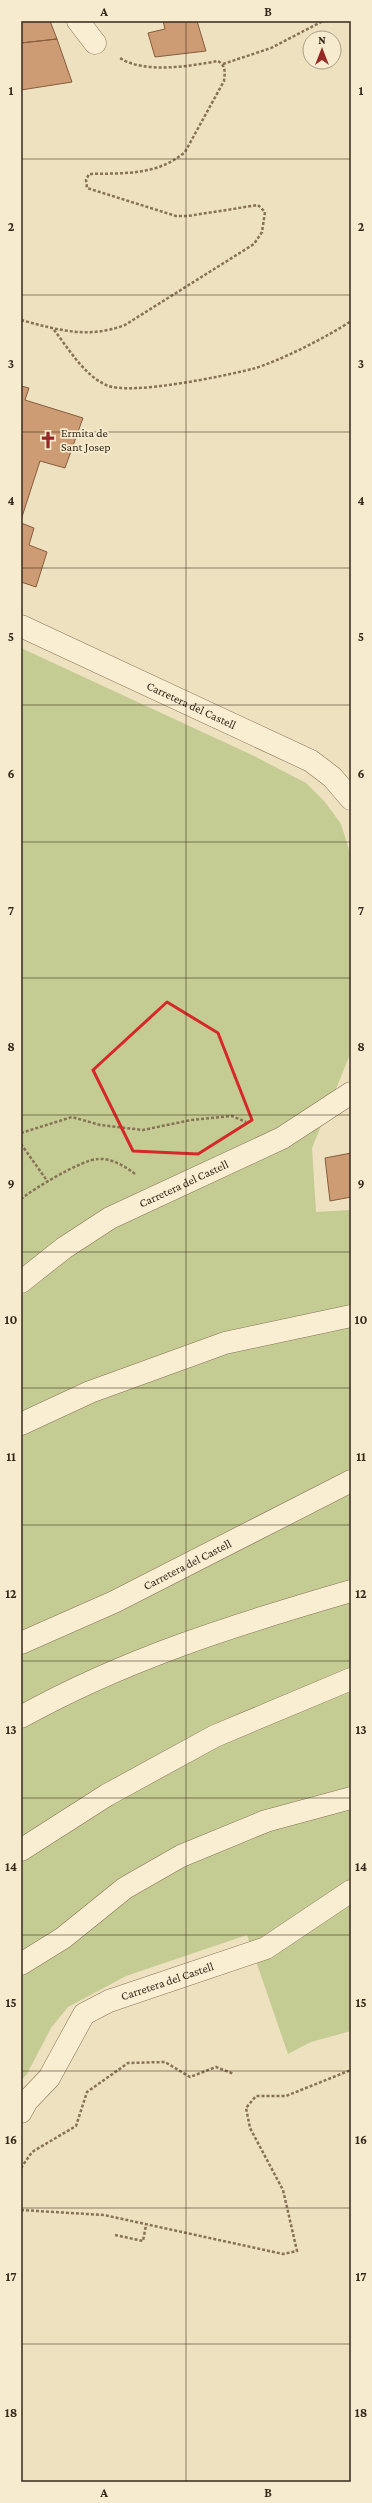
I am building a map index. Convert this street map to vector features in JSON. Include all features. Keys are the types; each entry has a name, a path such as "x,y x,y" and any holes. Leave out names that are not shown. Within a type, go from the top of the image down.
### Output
{"street":[{"path":"78,21 95,42"},
{"name":"Carretera del Castell","path":"21,626 228,725 275,744 311,761 332,778 351,799"},
{"name":"Carretera del Castell","path":"21,1282 64,1248 110,1218 282,1138 351,1093"},
{"path":"21,1424 90,1392 225,1343 351,1316"},
{"name":"Carretera del Castell","path":"21,1643 114,1602 351,1481"},
{"path":"21,1717 94,1679 155,1654 228,1627 351,1590"},
{"path":"21,1850 107,1795 214,1736 351,1679"},
{"path":"21,1964 63,1938 125,1888 180,1856 266,1822 351,1798"},
{"name":"Carretera del Castell","path":"21,2112 27,2101 49,2078 84,2014 109,2001 266,1948 351,1891"}],"path":[{"path":"223,64 271,48 323,21"},
{"path":"21,320 54,329 88,334 108,332 126,325 254,244 262,232 265,212 258,205 188,216 176,216 87,188 86,180 89,174 146,172 160,168 185,152 224,82 225,70 223,64 218,61 176,67 139,66 127,63 95,42"},
{"path":"54,329 86,371 105,384 117,389 166,385 254,369 292,352 351,321"},
{"path":"21,1134 72,1117 100,1126 143,1130 191,1120 232,1116 282,1138"},
{"path":"21,1144 48,1182"},
{"path":"21,1199 48,1182 97,1159 116,1163 132,1172 160,1195"},
{"path":"21,2168 32,2152 76,2126 87,2092 128,2063 165,2062 190,2077 216,2067 234,2074"},
{"path":"21,2210 104,2215 283,2254 297,2252 283,2190 250,2128 246,2108 256,2096 286,2096 351,2070"},
{"path":"115,2235 143,2241 146,2224"}],"highlighted area":[{"path":"167,1002 218,1033 252,1120 198,1154 133,1151 93,1070"}],"green space":[{"path":"21,648 252,755 306,783 325,802 341,824 351,856 351,1052 312,1148 316,1212 351,1210 351,2031 311,2042 288,2054 247,1935 126,1976 68,2007 51,2028 27,2074 21,2080"}],"building":[{"path":"21,21 50,21 57,39 21,43"},
{"path":"163,21 197,21 206,51 155,57 148,33 165,29"},
{"path":"57,39 72,82 21,90 21,43"},
{"name":"Ermita de Sant Josep","path":"21,386 29,388 25,400 83,418 65,468 40,461 21,520"},
{"path":"21,523 34,528 29,545 47,552 36,587 21,582"},
{"path":"351,1153 351,1197 330,1201 325,1158"}],"place":[{"name":"Ermita de Sant Josep","path":"48,440"}]}
